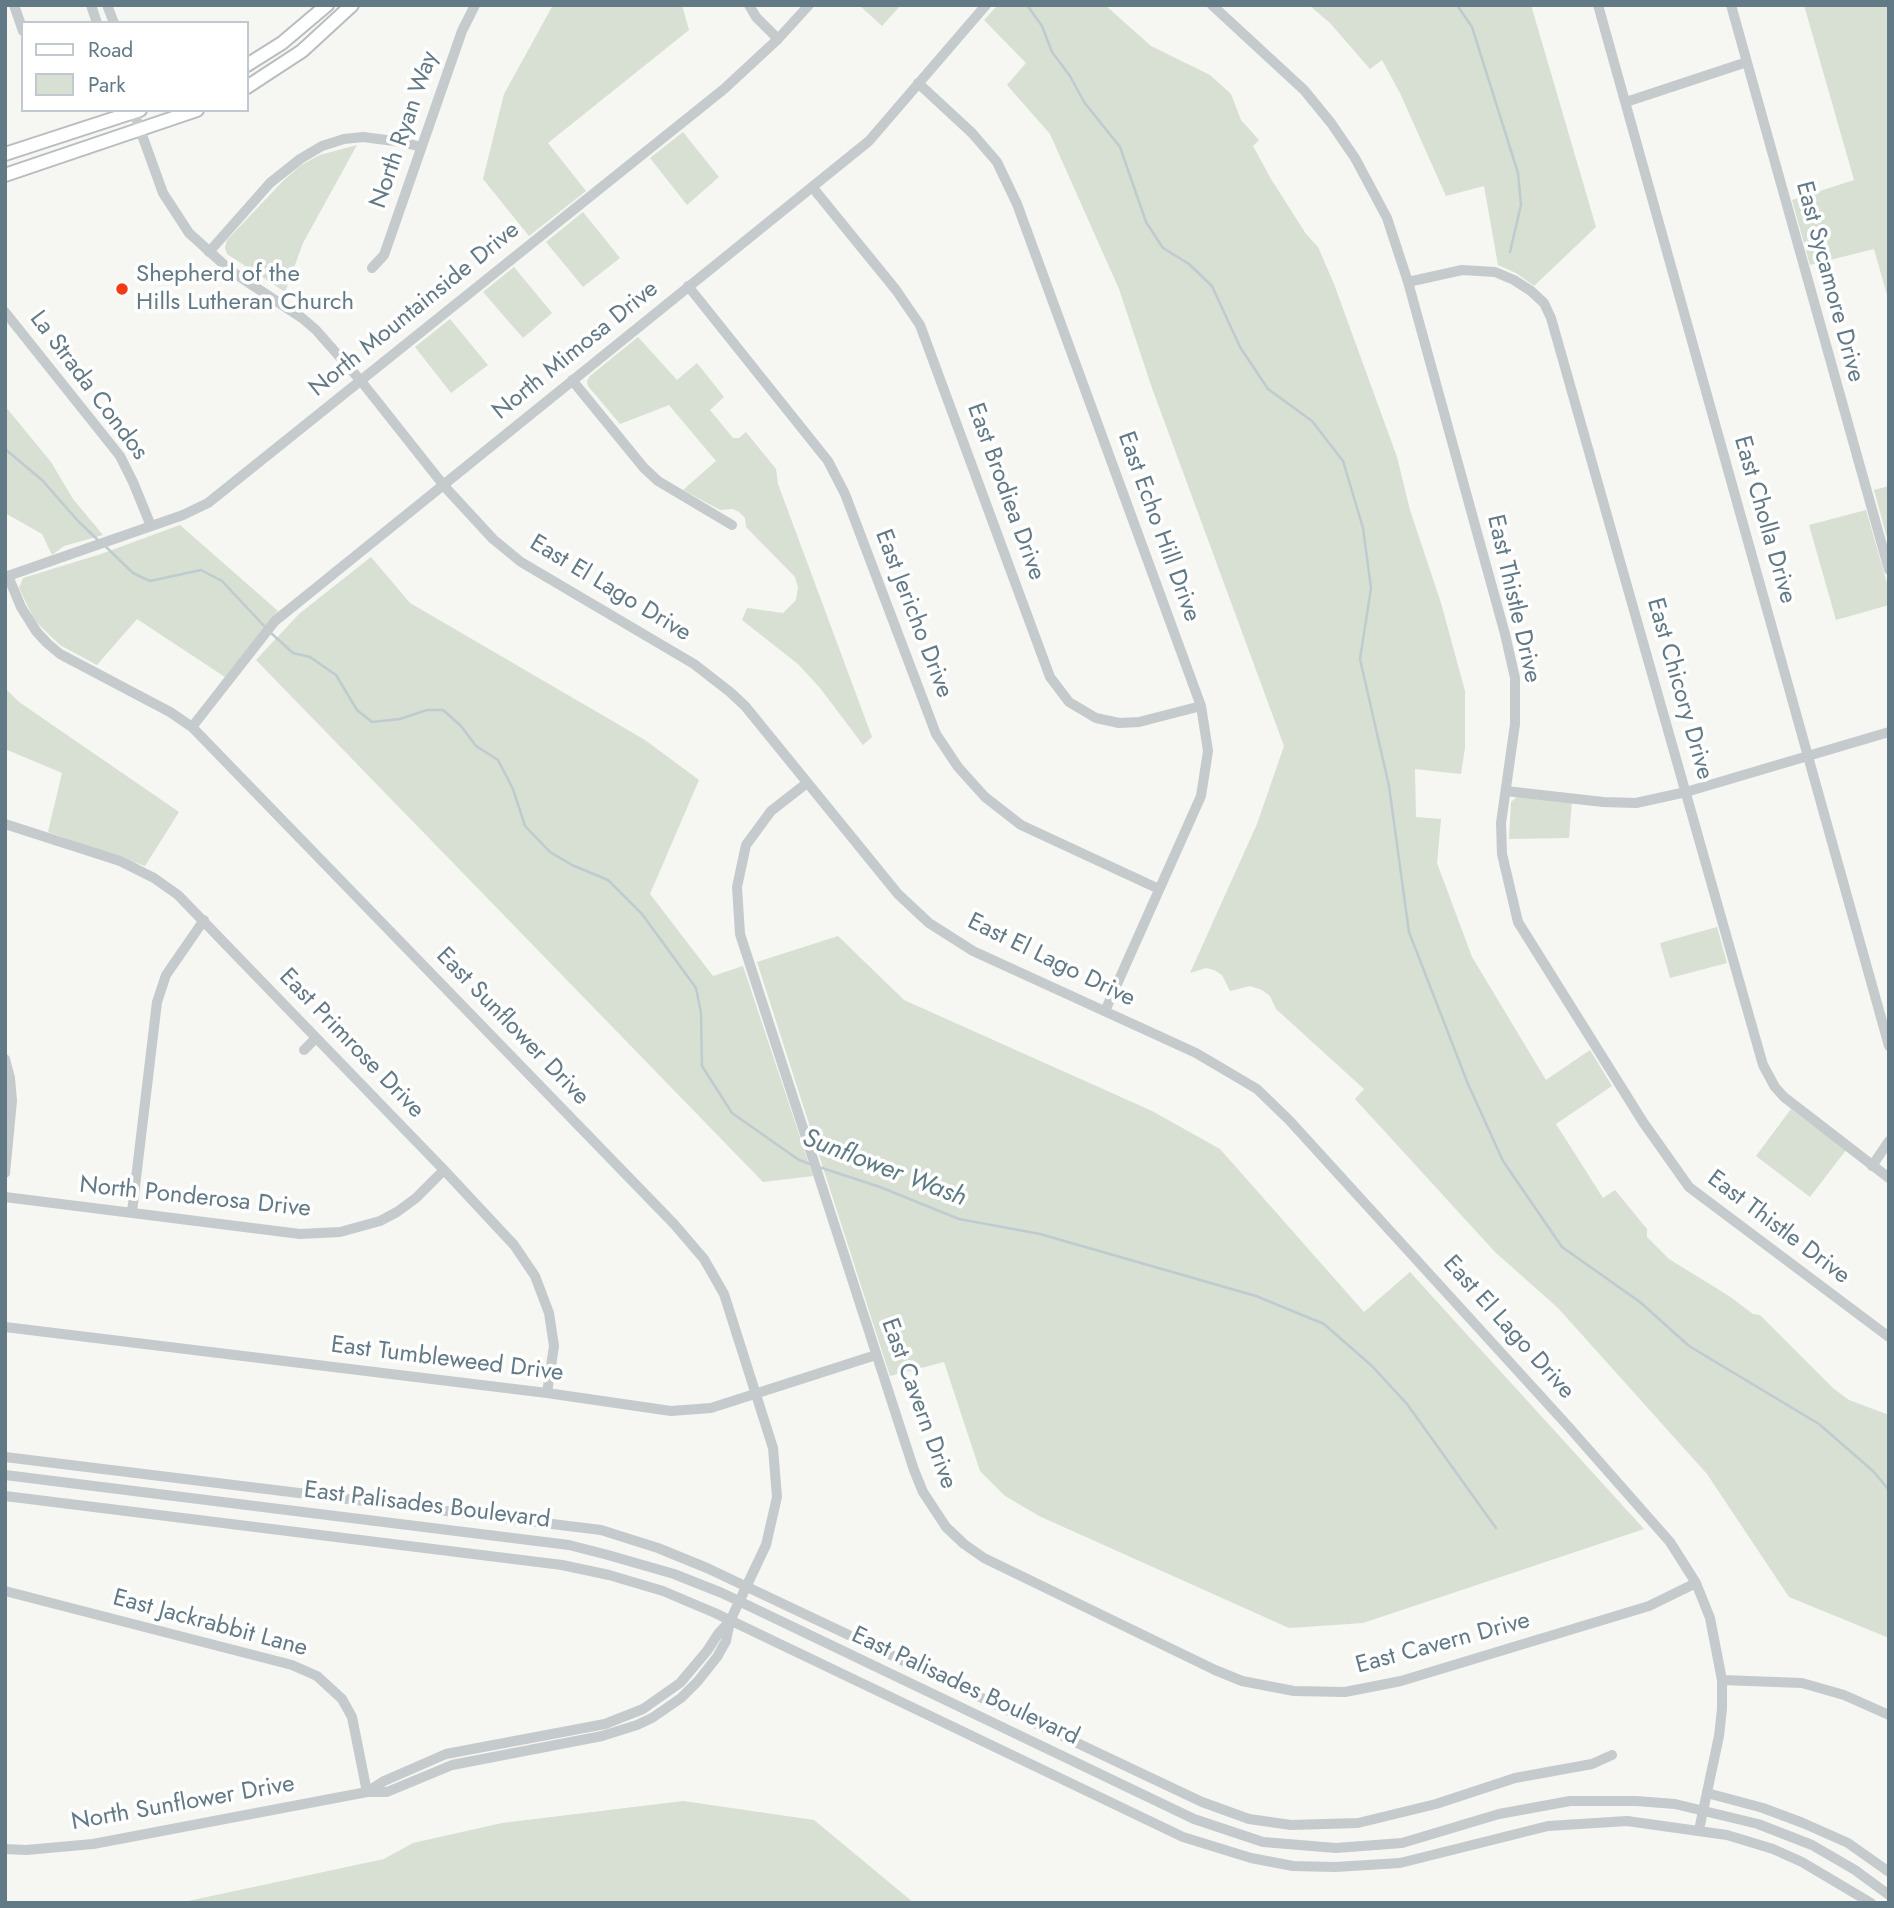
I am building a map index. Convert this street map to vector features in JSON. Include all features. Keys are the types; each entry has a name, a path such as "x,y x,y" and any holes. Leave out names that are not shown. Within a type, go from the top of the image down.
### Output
{"main road":[{"path":"248,64 282,43 327,5"},
{"path":"248,86 308,46 352,5"},
{"path":"5,154 132,112"},
{"path":"5,175 191,112"}],"street":[{"name":"North Ryan Way","path":"372,268 384,255 461,31 475,5"},
{"path":"749,5 756,17 778,39"},
{"name":"North Mountainside Drive","path":"6,576 183,515 208,503 724,89 778,39 809,5"},
{"name":"North Mimosa Drive","path":"192,727 275,621 869,141 986,5"},
{"name":"East Thistle Drive","path":"1212,5 1304,90 1355,158 1387,218 1408,282 1515,678 1515,724 1501,823 1502,854 1518,922 1674,1169 1689,1187 1889,1337"},
{"name":"East Cholla Drive","path":"1598,5 1889,1046"},
{"name":"East Sycamore Drive","path":"1731,5 1889,570"},
{"path":"9,6 21,27"},
{"path":"1626,102 1747,62"},
{"name":"East Echo Hill Drive","path":"918,83 972,133 997,162 1017,204 1201,706 1208,751 1201,796 1105,1011"},
{"name":"East El Lago Drive","path":"135,112 139,130 163,193 189,233 231,271 309,324 361,381 444,487 493,538 521,562 694,664 746,706 898,894 929,923 973,951 1220,1066 1243,1079 1271,1101 1649,1516 1670,1542 1696,1583 1715,1634 1722,1679 1719,1736 1699,1830"},
{"path":"209,252 270,183 300,159 322,146 344,139 363,137 421,147"},
{"name":"East Brodiea Drive","path":"813,188 896,290 920,325 1050,677 1069,702 1096,718 1119,723 1139,722 1201,706"},
{"name":"East Chicory Drive","path":"1408,282 1462,270 1495,272 1531,291 1548,311 1763,1065 1775,1087 1794,1105 1889,1178"},
{"name":"East Jericho Drive","path":"688,286 828,461 845,494 936,734 958,767 985,797 1021,825 1159,889"},
{"name":"La Strada Condos","path":"5,312 120,456 151,526"},
{"path":"572,380 658,481 732,525"},
{"name":"East Sunflower Drive","path":"6,576 21,607 47,643 60,653 170,712 192,727 674,1224 704,1259 724,1294 773,1448 777,1497 766,1545 730,1621"},
{"path":"1506,791 1636,803 1686,792 1889,732"},
{"name":"East Cavern Drive","path":"807,783 771,811 747,845 737,887 740,934 923,1492 946,1527 964,1544 984,1558 1215,1671 1242,1681 1294,1691 1345,1692 1401,1681 1649,1606 1696,1583"},
{"name":"East Primrose Drive","path":"5,824 120,861 154,878 178,895 444,1170 513,1245 535,1276 549,1312 554,1346 547,1393"},
{"path":"132,1212 157,1002 166,975 204,920"},
{"path":"304,1050 315,1039"},
{"path":"5,1059 12,1101 6,1140 5,1173"},
{"path":"1872,1166 1889,1141"},
{"name":"North Ponderosa Drive","path":"5,1197 300,1234 340,1232 397,1212 416,1198 444,1170"},
{"name":"East Tumbleweed Drive","path":"5,1327 547,1393 671,1411 711,1408 876,1355"},
{"path":"5,1457 601,1530 658,1548 747,1586 1202,1802 1249,1819 1291,1825 1358,1823 1436,1804 1515,1778 1592,1764 1612,1755"},
{"name":"East Palisades Boulevard","path":"5,1475 569,1545 674,1574 722,1593 1194,1819 1263,1842 1336,1848 1402,1843 1499,1814 1570,1801 1636,1801 1703,1809 1758,1824 1812,1845 1855,1870 1889,1895"},
{"name":"East Palisades Boulevard","path":"5,1496 562,1565 663,1591 1184,1837 1251,1858 1293,1866 1335,1867 1400,1863 1502,1836 1573,1823 1627,1821 1727,1835 1773,1849 1802,1862 1871,1903"},
{"name":"East Jackrabbit Lane","path":"5,1591 292,1665 317,1676 342,1699 352,1717 366,1792"},
{"name":"North Sunflower Drive","path":"366,1792 384,1781 446,1754 605,1724 643,1709 680,1683 730,1621"},
{"name":"North Sunflower Drive","path":"5,1849 26,1850 93,1844 366,1792 387,1792 452,1765 620,1730 652,1718 681,1698 709,1670 726,1641 730,1621"},
{"path":"1722,1679 1802,1683 1844,1695 1889,1715"},
{"path":"616,1720 620,1730"},
{"path":"500,1743 502,1754"},
{"path":"1707,1793 1803,1823 1848,1843 1889,1872"}],"green space":[{"path":"553,5 682,5 689,30 548,143 586,191 529,236 483,179 504,94"},
{"path":"859,5 898,5 900,6 882,26"},
{"path":"998,5 1105,5 1151,46 1210,75 1231,94 1241,120 1259,140 1253,146 1271,179 1306,234 1318,247 1397,457 1410,510 1441,603 1465,691 1465,748 1461,774 1415,769 1416,817 1441,819 1437,863 1472,957 1546,1080 1590,1050 1612,1086 1556,1124 1603,1198 1615,1190 1647,1229 1647,1237 1669,1259 1753,1314 1760,1315 1834,1389 1849,1400 1889,1415 1889,1638 1789,1597 1707,1474 1558,1308 1495,1252 1355,1099 1364,1089 1276,1009 1270,996 1262,990 1250,986 1230,991 1222,975 1206,968 1190,973 1257,824 1284,746 1152,388 1119,289 1050,134 1007,85 1026,63 984,20"},
{"path":"1309,5 1531,5 1596,227 1534,286 1516,273 1498,265 1484,186 1446,196 1400,93 1382,60 1370,69 1330,23"},
{"path":"1804,5 1889,5 1889,302 1874,249 1810,265 1792,200 1854,180"},
{"path":"683,132 719,177 687,205 650,158"},
{"path":"357,145 303,243 285,292 227,254 227,240 301,165 320,155"},
{"path":"583,212 620,258 583,287 546,242"},
{"path":"514,267 552,313 523,338 483,292"},
{"path":"450,319 488,365 451,393 415,347"},
{"path":"638,337 677,380 697,363 724,397 710,410 733,438 739,438 746,432 776,469 778,484 872,737 863,745 820,688 798,664 742,620 747,608 783,613 796,600 798,587 795,577 746,527 745,518 739,512 733,509 720,510 683,490 716,461 669,405 620,424 588,386 590,376"},
{"path":"5,406 51,462 73,499 103,535 64,546 52,555 42,534 5,513"},
{"path":"1889,486 1889,545 1874,490"},
{"path":"1866,510 1889,590 1889,605 1836,620 1809,525"},
{"path":"180,525 278,611 225,677 137,619 97,665 60,645 35,621 19,588 23,578 101,554"},
{"path":"371,557 410,603 645,740 699,780 650,894 713,976 743,966 813,1176 763,1182 256,660 299,614"},
{"path":"5,688 19,702 179,812 145,866 48,832 62,773 5,749"},
{"path":"1519,795 1572,801 1569,838 1509,839 1511,802"},
{"path":"1717,927 1727,963 1670,978 1660,943"},
{"path":"838,936 904,1000 1152,1111 1220,1149 1364,1312 1410,1272 1644,1529 1363,1623 1289,1628 1039,1516 1005,1496 980,1471 944,1362 890,1376 757,962"},
{"path":"1791,1109 1846,1150 1810,1197 1756,1156"},
{"path":"683,1801 814,1820 914,1903 179,1903 384,1859 413,1843 502,1823"}],"waterway":[{"path":"1027,5 1042,26 1052,52 1070,76 1084,102 1120,147 1146,222 1163,248 1189,264 1212,286 1240,347 1268,389 1312,421 1343,461 1363,528 1371,588 1360,659 1389,786 1409,932 1468,1084 1503,1161 1562,1247 1640,1302 1689,1346 1819,1424 1873,1471 1889,1490"},
{"path":"1457,5 1472,27 1518,173 1521,205 1510,252"},
{"name":"Sunflower Wash","path":"5,449 42,480 99,541"},
{"name":"Sunflower Wash","path":"104,545 133,573 150,581 201,570 222,581 266,628"},
{"name":"Sunflower Wash","path":"271,633 293,653 310,657 336,675 357,710 372,722 400,719 427,710 443,710 461,726 476,746 498,760 513,789 525,826 550,852 572,865 608,880 642,914 696,988 701,1013 702,1066 732,1113 799,1160 813,1165"},
{"name":"Sunflower Wash","path":"819,1167 880,1187 959,1219 1040,1234 1256,1296 1324,1324 1372,1366 1407,1404 1496,1528"}],"place":[{"name":"Shepherd of the Hills Lutheran Church","path":"122,289"}]}
